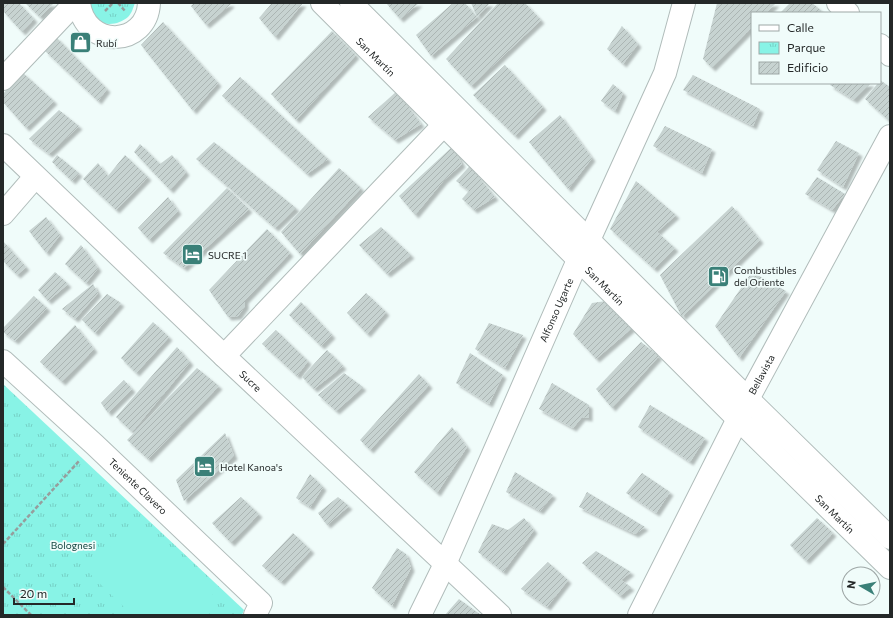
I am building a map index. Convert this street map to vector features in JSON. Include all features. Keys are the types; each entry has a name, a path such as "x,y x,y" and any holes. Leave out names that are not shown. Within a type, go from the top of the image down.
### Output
{"street":[{"path":"3,79 76,3"},
{"path":"79,3 80,12 85,22 93,31 103,36 115,38 126,35 137,29 144,20 149,3"},
{"name":"San Martín","path":"322,3 589,240 890,538"},
{"name":"San Martín","path":"351,3 578,260 890,568"},
{"name":"Alfonso Ugarte","path":"420,615 445,564 578,260 589,240 665,73 684,3"},
{"path":"838,3 847,12"},
{"path":"881,46 890,55"},
{"path":"224,356 451,118"},
{"name":"Bellavista","path":"639,615 748,399 890,136"},
{"name":"Sucre","path":"3,145 224,356 500,615"},
{"path":"3,214 35,177"},
{"name":"Teniente Clavero","path":"3,361 95,445 261,603 255,615"}],"path":[{"path":"3,544 95,445"},
{"path":"3,587 31,615"}],"green space":[{"path":"87,3 135,3 128,17 117,23 109,24 101,22 96,18"},
{"name":"Bolognesi","path":"3,384 244,610 242,615 3,615"},
{"path":"133,523 220,601 208,615 132,615 87,571"}],"building":[{"path":"3,3 19,3 34,19 22,32 3,11"},
{"path":"25,3 54,3 40,17"},
{"path":"194,3 231,4 206,25 191,6"},
{"path":"272,3 303,3 275,37 259,18"},
{"path":"386,3 419,3 400,19"},
{"path":"453,3 465,3 477,17 431,56 416,35"},
{"path":"471,3 490,3 477,17"},
{"path":"498,3 525,3 541,20 471,86 446,59"},
{"path":"717,3 776,3 767,12 751,12 751,28 712,68 703,59"},
{"path":"790,3 812,3 822,11 821,12 781,12"},
{"path":"163,22 218,83 193,111 141,45"},
{"path":"622,26 638,44 623,64 607,49"},
{"path":"332,31 356,55 296,120 271,94"},
{"path":"56,37 107,89 98,101 45,51"},
{"path":"505,65 543,107 515,136 473,95"},
{"path":"22,72 54,101 26,128 3,102 3,94"},
{"path":"693,75 760,109 753,126 683,90"},
{"path":"240,77 328,159 307,174 222,96"},
{"path":"881,81 890,87 890,117 888,120 865,99 877,84 881,84"},
{"path":"613,84 623,93 615,111 601,101"},
{"path":"831,84 870,84 854,100 830,85"},
{"path":"397,91 421,124 395,140 368,117"},
{"path":"59,110 79,126 49,154 29,139"},
{"path":"560,115 592,158 568,189 529,142"},
{"path":"665,126 712,149 702,173 653,146"},
{"path":"836,141 859,153 843,187 817,170"},
{"path":"214,142 296,208 275,228 196,159"},
{"path":"140,144 160,164 172,155 186,172 170,190 134,152"},
{"path":"453,146 462,164 444,180 415,215 399,196"},
{"path":"57,155 79,173 72,181 52,162"},
{"path":"125,155 148,177 116,210 83,179 98,163 108,176"},
{"path":"470,166 495,197 474,210 462,199 469,191 456,181"},
{"path":"339,168 361,188 300,254 281,232"},
{"path":"817,177 845,194 832,210 805,194"},
{"path":"636,181 676,215 657,232 675,248 654,269 610,229"},
{"path":"227,188 249,209 184,268 163,253"},
{"path":"168,197 178,211 149,240 138,228"},
{"path":"732,206 760,240 682,317 660,275"},
{"path":"46,217 60,235 46,253 29,231"},
{"path":"381,227 411,255 387,274 359,245"},
{"path":"267,229 290,253 245,300 245,306 238,316 228,317 209,290"},
{"path":"3,241 26,267 17,275 3,261"},
{"path":"81,245 98,268 86,283 65,264"},
{"path":"55,272 68,284 48,301 38,290"},
{"path":"752,272 786,291 739,358 715,326"},
{"path":"93,284 98,293 75,319 62,309"},
{"path":"366,293 386,312 367,334 347,313"},
{"path":"107,294 121,303 95,333 82,320"},
{"path":"34,296 47,308 15,341 3,332 3,328"},
{"path":"606,301 632,328 596,359 573,334 592,303"},
{"path":"301,302 332,335 321,346 289,315"},
{"path":"153,322 169,337 136,373 121,358"},
{"path":"489,323 523,335 505,368 475,349"},
{"path":"75,325 94,349 62,382 40,362"},
{"path":"276,330 308,361 297,376 262,344"},
{"path":"641,342 659,356 612,408 596,389"},
{"path":"177,347 190,362 132,432 116,417"},
{"path":"327,350 343,366 314,389 302,377"},
{"path":"470,353 503,375 489,404 456,383"},
{"path":"197,368 219,386 148,459 127,440"},
{"path":"344,373 363,387 336,411 318,395"},
{"path":"419,374 429,385 370,450 360,440"},
{"path":"124,380 132,389 108,413 101,403"},
{"path":"552,383 589,405 589,418 582,417 573,428 539,409"},
{"path":"650,405 705,438 690,462 638,427"},
{"path":"452,427 467,447 437,493 414,472"},
{"path":"225,433 234,456 184,501 176,480"},
{"path":"515,472 553,495 540,511 506,492"},
{"path":"642,473 670,492 656,513 626,493"},
{"path":"310,474 323,487 310,507 296,498"},
{"path":"587,492 645,527 635,534 579,507"},
{"path":"241,497 259,514 231,543 212,523"},
{"path":"338,497 349,506 327,525 318,513"},
{"path":"524,518 534,530 503,572 478,552 492,524 508,530"},
{"path":"817,518 833,533 806,561 790,545"},
{"path":"293,533 311,550 281,582 262,566"},
{"path":"397,548 406,554 411,568 392,606 372,588"},
{"path":"596,551 631,572 621,580 631,587 620,596 582,563"},
{"path":"548,562 568,580 547,607 521,589"},
{"path":"459,599 481,615 445,615"}],"place":[{"name":"Rubí","path":"80,43"},
{"name":"SUCRE 1","path":"192,255"},
{"name":"Combustibles del Oriente","path":"719,276"},
{"name":"Hotel Kanoa's","path":"204,467"}]}
